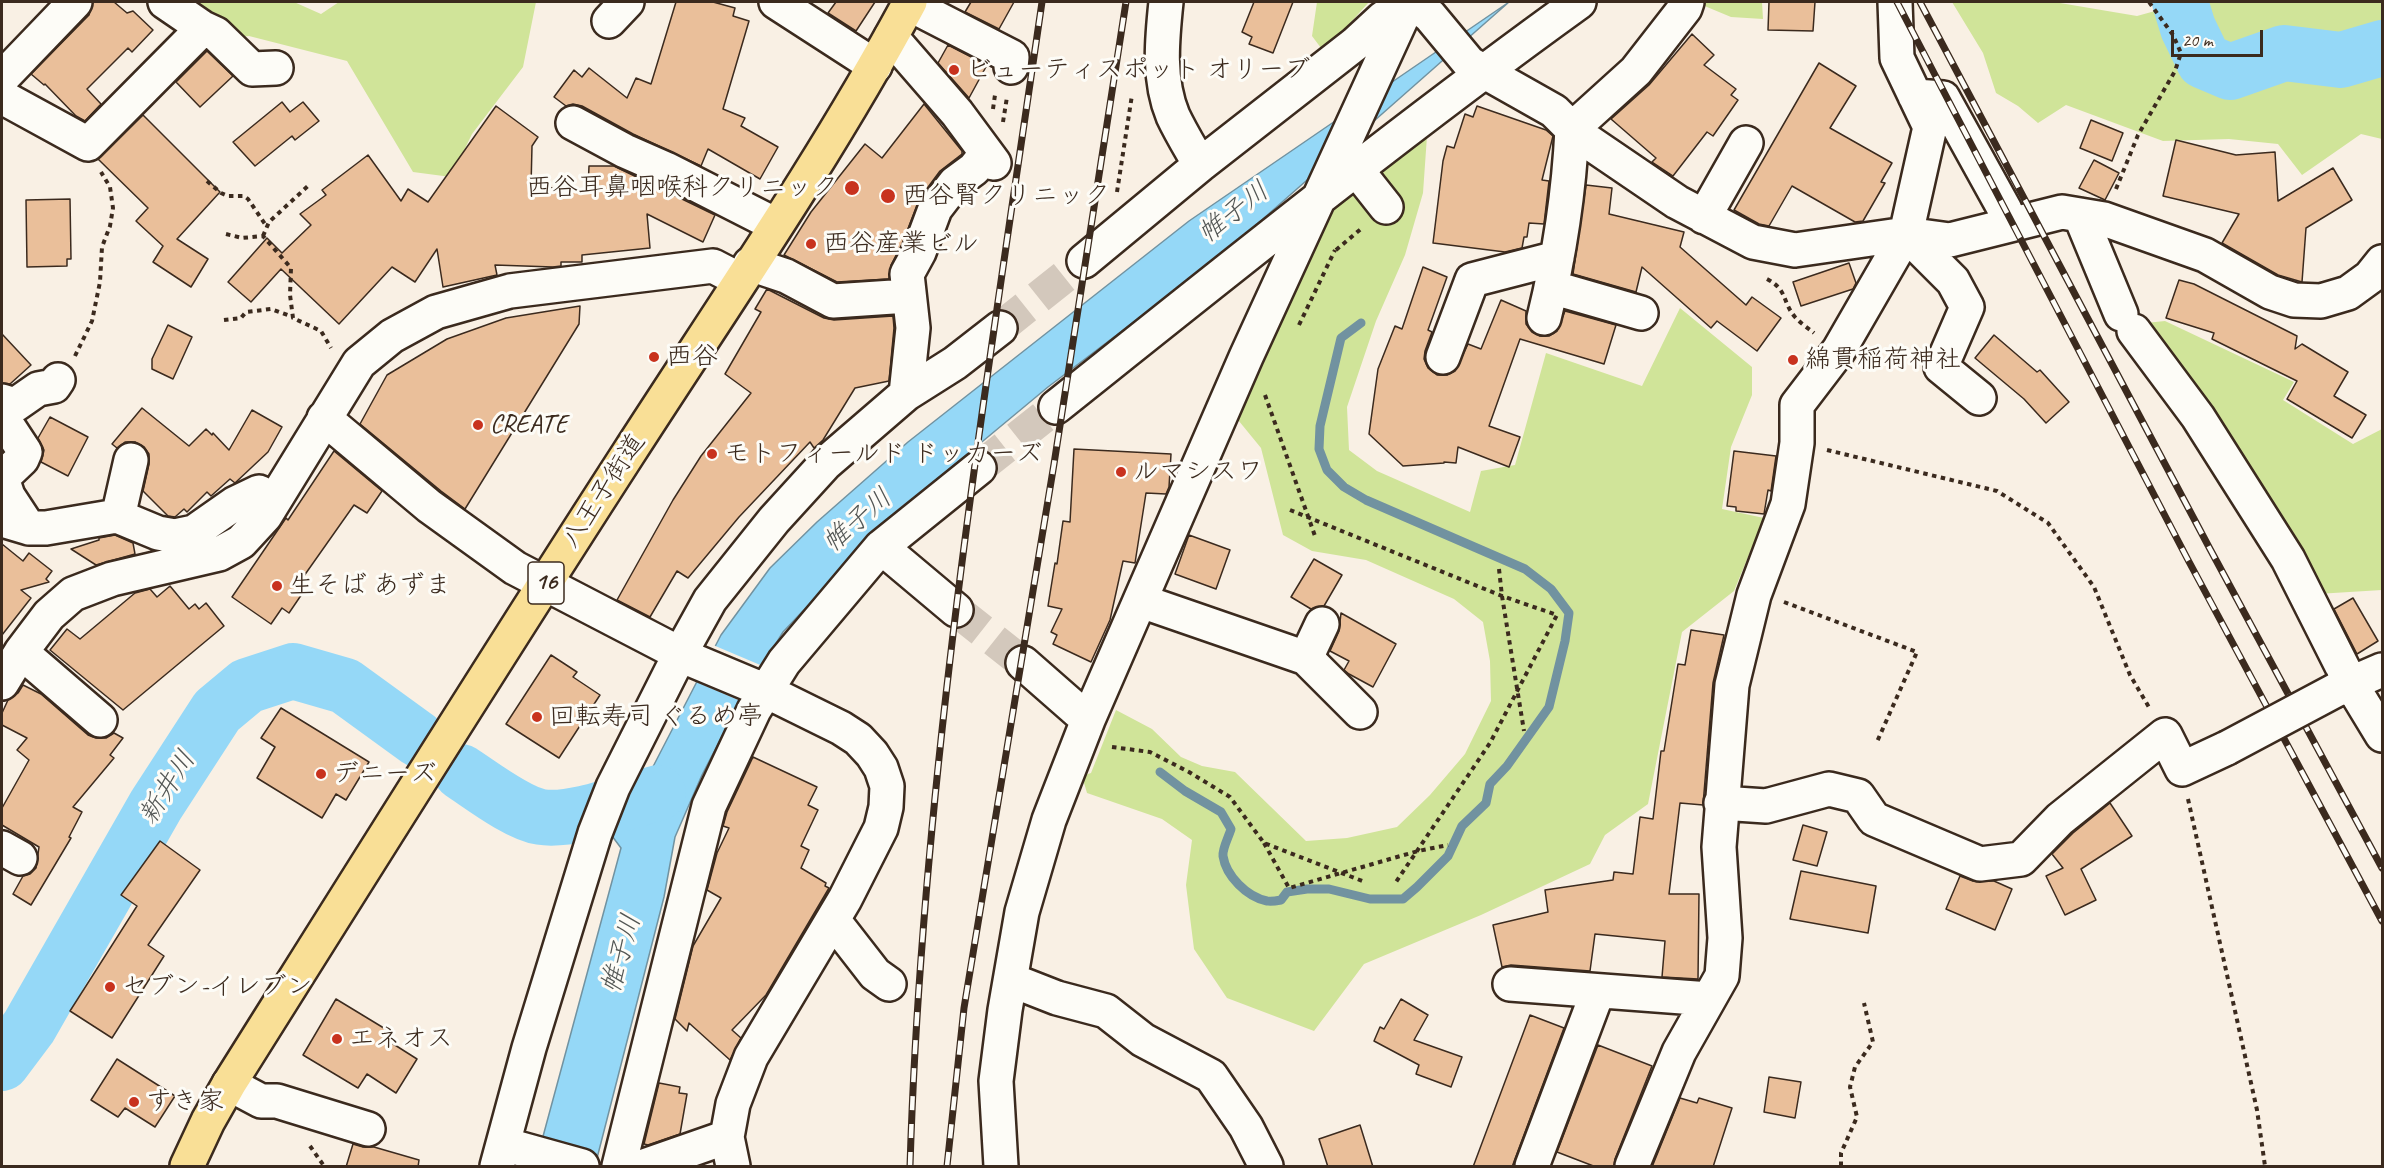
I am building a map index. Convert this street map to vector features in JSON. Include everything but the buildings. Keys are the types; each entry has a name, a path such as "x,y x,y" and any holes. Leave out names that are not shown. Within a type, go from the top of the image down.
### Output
{"highway":[{"name":"八王子街道","path":"187,1167 228,1084 776,225 875,66 909,3"}],"street":[{"path":"2,78 75,2"},
{"path":"165,2 203,28 216,34 252,69 276,68"},
{"path":"776,2 875,66"},
{"path":"1166,2 1162,42 1162,75 1173,115 1200,165"},
{"path":"1056,407 1322,189 1356,169 1476,67 1579,2"},
{"path":"1551,288 1571,158 1572,129 1636,71 1685,8 1687,2"},
{"path":"1632,1167 1679,1052 1722,976 1725,938 1719,847 1732,685 1754,596 1788,504 1797,443 1797,405 1839,350 1906,234 1930,127 1897,58 1895,2"},
{"path":"909,3 1012,57 1011,67"},
{"path":"1084,261 1382,19 1414,5"},
{"path":"1414,5 1476,67 1554,111 1572,129 1677,202 1753,242 1795,250 1906,234 1950,240 2062,212 2092,217 2205,255 2270,291 2294,300 2321,301 2348,293 2370,277 2382,262"},
{"path":"1000,1167 996,1081 1022,912 1048,820 1083,733 1236,379 1392,39 1414,5"},
{"path":"2,97 88,144 203,28"},
{"path":"891,37 957,113 990,159 955,183 935,209 919,252 907,274 913,328 906,394"},
{"path":"1915,96 1943,98 2005,210"},
{"path":"573,123 776,225"},
{"path":"1704,217 1746,143"},
{"path":"1356,169 1386,207"},
{"path":"2092,217 2128,323 2198,417 2288,559 2344,687 2382,735"},
{"path":"1906,234 1953,281 1967,308 1941,367 1979,398"},
{"path":"2,683 21,652 49,615 73,594 112,579 219,554 241,542 265,516 359,363 392,336 436,312 510,291 713,266 786,276 833,301 908,296"},
{"path":"1443,357 1472,280 1551,288 1641,313"},
{"path":"582,1167 505,1153 529,1048 595,833 613,787 686,657 711,600 774,520 826,463 906,394 955,363 1000,328"},
{"path":"2,401 15,405 38,389 54,386 58,380"},
{"path":"2,417 25,452 22,459 2,478 15,524 46,528 100,517 118,517 158,533 175,536 194,532 234,504 259,492 274,500"},
{"path":"324,418 429,506 515,568 686,657 763,690 842,728 858,739 881,768 887,786 886,807 881,828 833,920 751,1057 733,1104 730,1152 644,1167"},
{"path":"118,517 131,460"},
{"path":"619,1167 709,806 763,690 881,547 979,468"},
{"path":"881,547 956,610"},
{"path":"1141,601 1306,658 1360,712"},
{"path":"1306,658 1322,624"},
{"path":"21,652 100,720"},
{"path":"1023,663 1083,733"},
{"path":"1721,803 1766,806 1829,789 1858,796 1874,819 1980,864 2021,859 2060,819 2165,735 2182,769 2382,670"},
{"path":"833,920 875,974 889,984"},
{"path":"1011,980 1058,998 1106,1011 1143,1040 1211,1076 1246,1127 1266,1167"},
{"path":"1509,984 1709,999"},
{"path":"1532,1167 1598,991"},
{"path":"228,1084 261,1101 277,1101 368,1129"}],"path":[{"path":"2092,217 2175,71 2181,53 2173,35 2149,2"},
{"path":"1117,196 1133,87"},
{"path":"58,380 80,350 92,321 100,282 102,247 111,226 113,208 110,187 102,174 88,160 88,144"},
{"path":"207,181 221,193 244,196 248,199 267,227"},
{"path":"263,236 269,222 309,185"},
{"path":"1327,257 1386,207"},
{"path":"226,234 242,238 263,236"},
{"path":"263,236 291,268 290,295 294,318"},
{"path":"1760,276 1777,284 1794,316 1839,350"},
{"path":"224,320 241,318 246,312 272,309 321,331 332,349"},
{"path":"1236,379 1265,395 1315,536"},
{"path":"1797,443 1997,491 2048,523 2094,587 2130,675 2165,735"},
{"path":"1290,510 1502,596 1557,615 1490,743 1396,882"},
{"path":"1499,568 1524,731"},
{"path":"1754,596 1791,604 1917,652 1876,744"},
{"path":"1083,733 1150,752 1189,771 1230,797 1264,843 1288,888 1418,851 1448,845"},
{"path":"2182,769 2257,1110 2265,1167"},
{"path":"1264,843 1365,882"},
{"path":"1841,1167 1841,1153 1857,1117 1850,1087 1855,1067 1873,1042 1864,1004"}],"green space":[{"path":"145,2 294,2 321,14 339,2 536,2 523,67 472,134 451,177 413,172 347,61 249,36 206,41 177,34"},
{"path":"1317,2 1369,2 1324,52 1312,36"},
{"path":"1695,2 1762,2 1763,19 1731,17"},
{"path":"1952,2 2054,2 2137,16 2155,11 2158,2 2382,2 2382,139 2361,134 2302,175 2278,144 2229,139 2163,141 2066,105 2038,123 2018,106 1996,93 1983,53"},
{"path":"1427,136 1423,193 1405,255 1376,321 1347,407 1349,450 1377,471 1470,512 1481,471 1515,465 1546,353 1642,386 1680,308 1752,367 1752,395 1731,447 1722,509 1764,518 1734,591 1682,632 1648,804 1605,835 1590,864 1481,915 1364,964 1314,1031 1227,998 1194,949 1186,885 1192,840 1162,819 1087,793 1082,776 1091,773 1116,710 1152,729 1181,757 1202,766 1235,772 1306,841 1347,838 1397,827 1430,795 1465,754 1491,701 1490,661 1483,622 1454,599 1366,560 1312,551 1283,535 1261,448 1234,415 1328,209"},
{"path":"2165,321 2294,382 2283,400 2353,444 2382,429 2382,590 2317,594 2146,323"}],"water":[{"name":"帷子川","path":"1509,2 1222,255 1048,387 912,500 887,522 783,632 737,707 702,775 675,837 664,897 595,1166 535,1166 621,848 609,832 627,784 643,786 721,635 770,568 817,522 908,442 1189,221"}],"pier":[{"path":"713,645 765,667 743,702 694,681"}],"waterway":[{"path":"2180,2 2188,28 2204,61 2230,72 2284,53 2341,60 2382,48"},
{"path":"1160,772 1185,791 1221,812 1231,829 1223,856 1228,871 1245,890 1259,899 1281,900 1287,892 1307,889 1329,889 1370,899 1403,899 1448,856 1462,826 1486,803 1490,784 1507,766 1549,707 1565,641 1569,613 1551,589 1525,569 1366,500 1344,487 1327,470 1319,449 1320,426 1341,338 1361,323"},
{"name":"新井川","path":"2,1063 29,1027 156,805 217,711 247,686 293,671 345,686 418,739"},
{"name":"新井川","path":"461,772 510,804 541,817 554,818 583,814 658,793"}],"tunnel":[{"path":"1000,328 1084,261"},
{"path":"979,468 1056,407"},
{"path":"956,610 1023,663"}],"railway":[{"path":"910,1166 917,1020 942,728 979,437 1042,2"},
{"path":"947,1166 964,1008 1054,464 1126,2"},
{"path":"1897,2 2187,558 2382,921"},
{"path":"1920,2 2382,868"}],"place":[{"name":"ビューティスポット オリーブ","path":"954,70"},
{"name":"西谷耳鼻咽喉科クリニック","path":"852,188"},
{"name":"西谷腎クリニック","path":"888,196"},
{"name":"西谷産業ビル","path":"811,244"},
{"name":"西谷","path":"654,357"},
{"name":"綿貫稲荷神社","path":"1793,360"},
{"name":"CREATE","path":"478,425"},
{"name":"モトフィールド ドッカーズ","path":"712,454"},
{"name":"ルマシスワ","path":"1121,472"},
{"name":"生そば あずま","path":"277,586"},
{"name":"回転寿司 ぐるめ亭","path":"537,717"},
{"name":"デニーズ","path":"321,774"},
{"name":"セブン-イレブン","path":"110,987"},
{"name":"エネオス","path":"337,1039"},
{"name":"すき家","path":"134,1102"}]}
